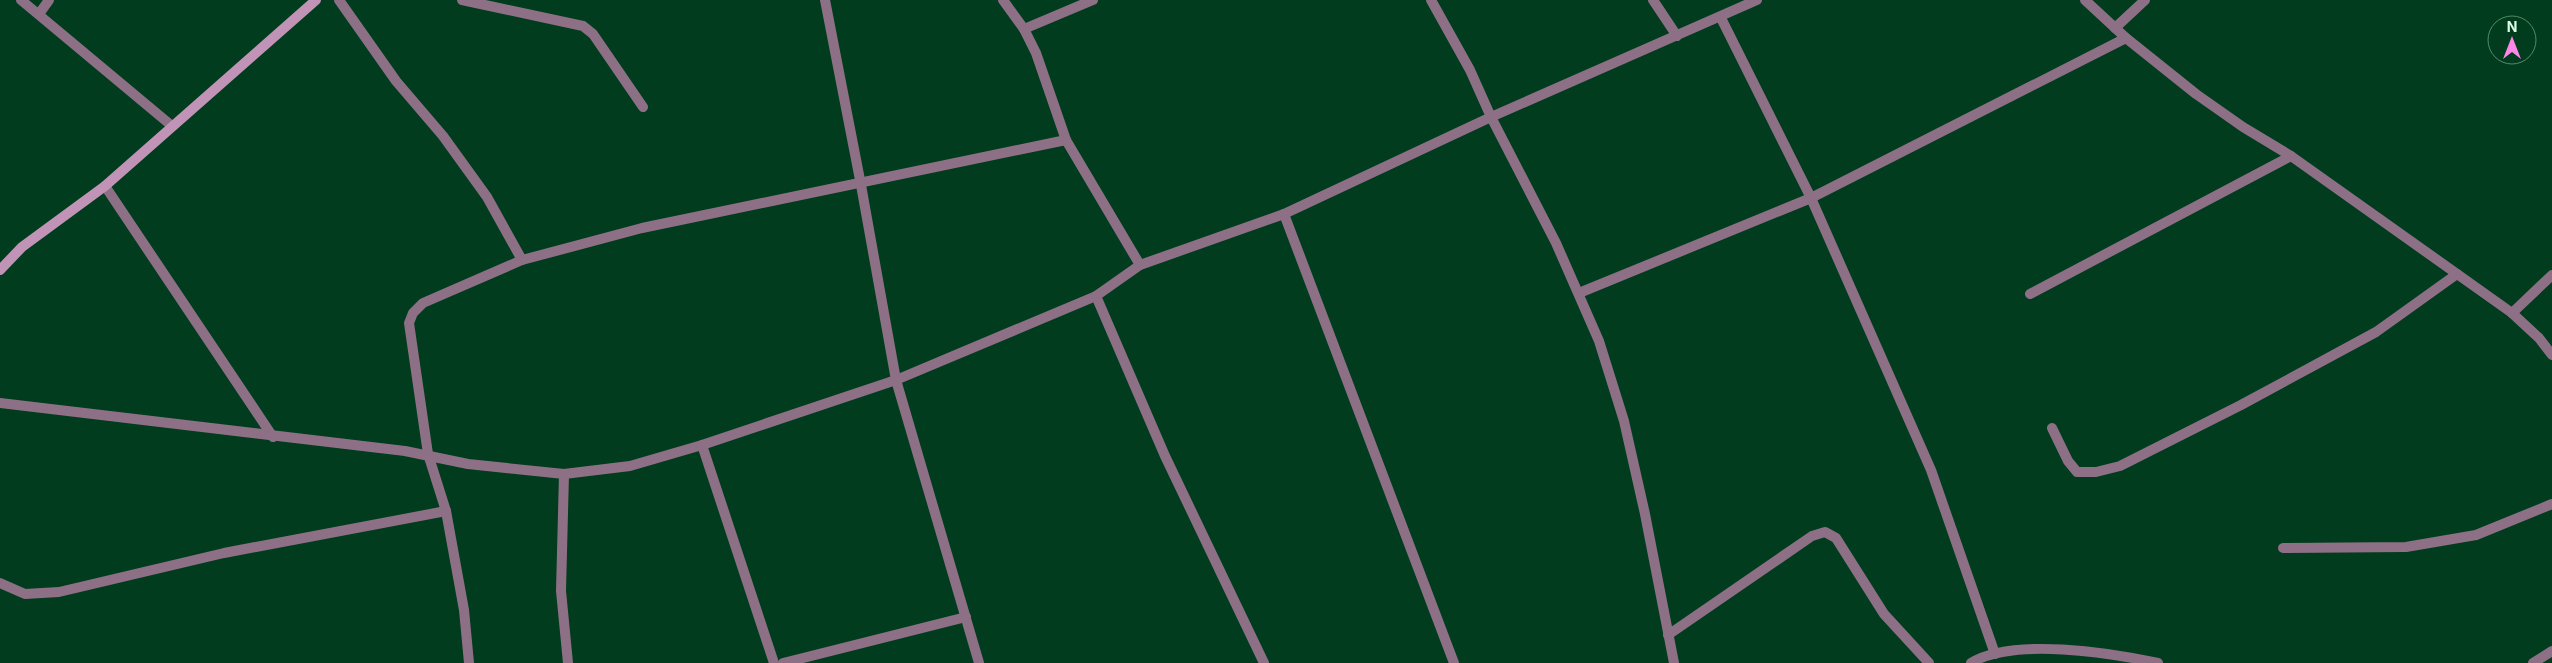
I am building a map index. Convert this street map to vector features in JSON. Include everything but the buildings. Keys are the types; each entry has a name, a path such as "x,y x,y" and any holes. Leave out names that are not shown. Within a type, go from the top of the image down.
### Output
{"street":[{"path":"21,0 172,126"},
{"path":"39,14 49,0"},
{"path":"0,270 22,247 105,186 316,0"},
{"path":"339,0 396,81 443,136 487,197 522,260"},
{"path":"462,0 584,26 593,34 643,107"},
{"path":"824,0 861,185 896,380 979,663"},
{"path":"1003,0 1024,29 1036,53 1066,140 1140,265"},
{"path":"1024,29 1093,0"},
{"path":"1431,0 1470,70 1491,117 1579,293 1599,341 1624,421 1645,514 1674,663"},
{"path":"1653,0 1677,36"},
{"path":"0,403 428,454 468,464 564,474 630,466 702,445 896,380 1096,296 1140,265 1284,214 1491,117 1721,18 1757,0"},
{"path":"2085,0 2126,38 2196,94 2243,127 2291,156 2512,313 2539,338 2552,355"},
{"path":"2115,28 2145,0"},
{"path":"1721,18 1811,198 1931,470 1995,654"},
{"path":"1579,293 1811,198 2126,38"},
{"path":"468,663 464,610 446,510 428,454 409,324 413,313 423,303 522,260 642,228 861,185 1066,140"},
{"path":"2030,294 2291,156"},
{"path":"105,186 273,437"},
{"path":"1284,214 1454,663"},
{"path":"2052,428 2068,461 2077,472 2096,472 2120,466 2242,405 2376,332 2457,274"},
{"path":"2512,313 2552,276"},
{"path":"1096,296 1170,465 1264,663"},
{"path":"702,445 774,663"},
{"path":"564,474 561,591 568,663"},
{"path":"2283,548 2406,547 2476,535 2552,504"},
{"path":"0,583 25,594 59,592 224,553 446,510"},
{"path":"1668,635 1812,536 1825,532 1836,538 1884,614 1929,663"},
{"path":"783,663 966,617"},
{"path":"1971,663 1981,657 2018,650 2078,650 2158,663"},
{"path":"2533,663 2552,651"}]}
